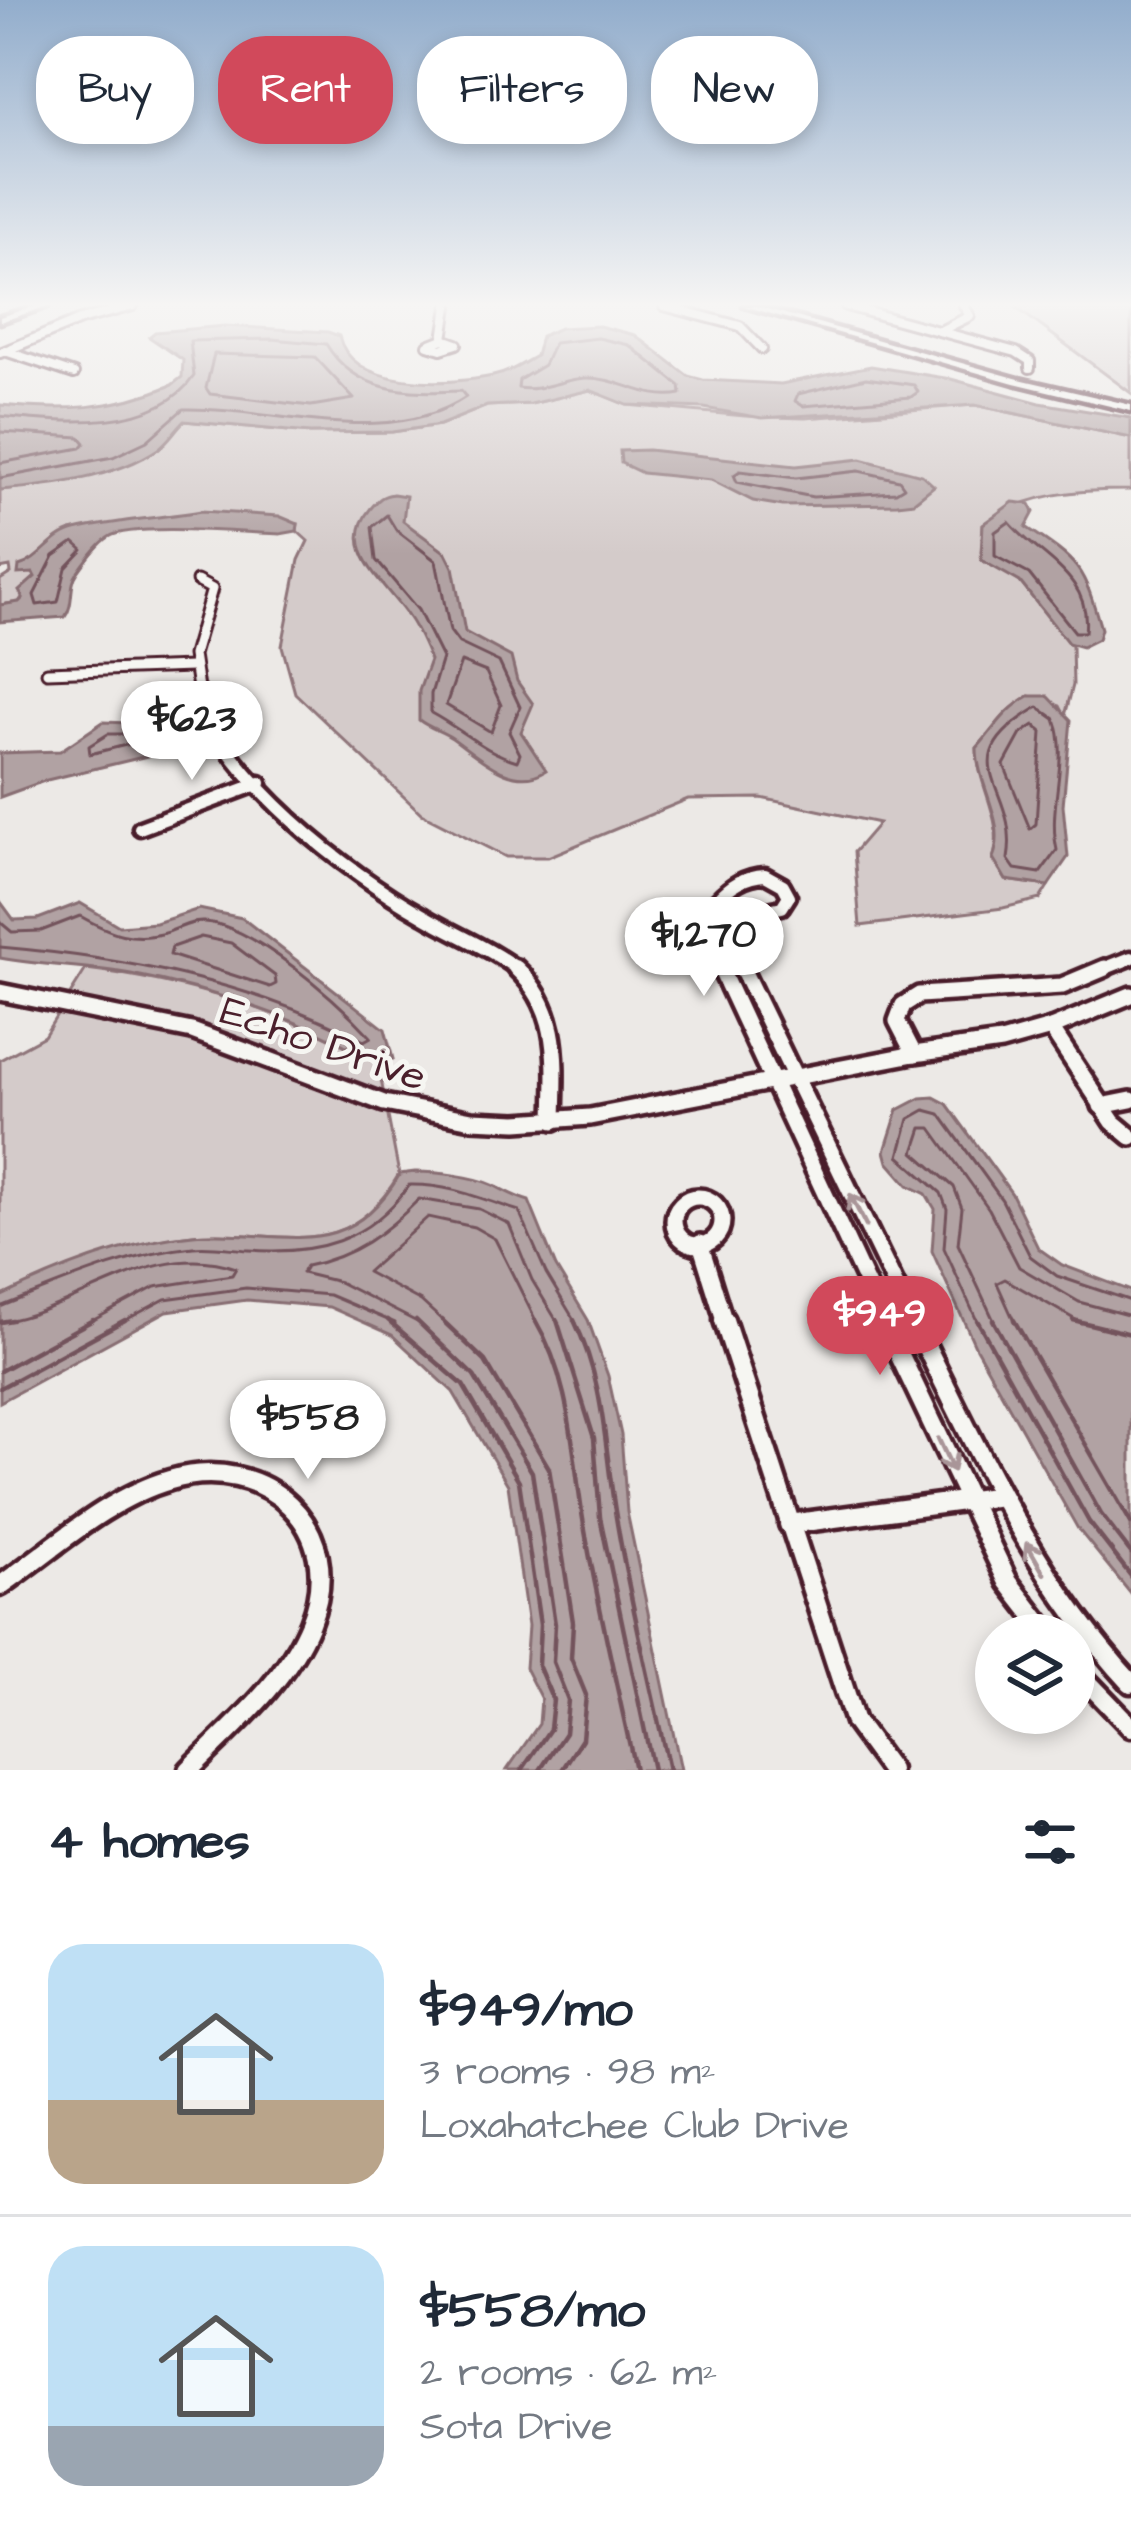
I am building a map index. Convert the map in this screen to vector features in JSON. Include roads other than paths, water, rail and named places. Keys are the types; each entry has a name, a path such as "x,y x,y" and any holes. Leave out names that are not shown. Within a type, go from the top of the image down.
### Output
{"street":[{"path":"1050,389 1131,405"},
{"path":"197,581 212,589 192,667 206,718 260,783 353,870 424,917 508,963 537,990 554,1033 554,1121"},
{"path":"46,672 192,667"},
{"path":"140,828 260,783"},
{"path":"771,876 785,886 789,896 782,907 741,916 722,910 717,900 739,878 771,876"},
{"path":"722,910 709,940 711,954 967,1500 1008,1582 1032,1614"},
{"path":"741,916 727,937 792,1080 1001,1496 1070,1616 1131,1683"},
{"path":"914,1054 897,1021 903,1005 919,995 1045,989 1084,980 1131,958"},
{"name":"Echo Drive","path":"0,992 192,1031 384,1103 427,1114 554,1121 1001,1042 1126,1002"},
{"path":"1052,1028 1101,1106 1131,1137"},
{"path":"1101,1106 1131,1100"},
{"path":"700,1243 855,1722 890,1770"},
{"path":"0,1586 117,1508 188,1474 268,1483 284,1496 313,1538 319,1586 314,1617 288,1666 189,1770"},
{"path":"789,1524 1001,1496"},
{"path":"1095,1689 1131,1726"}],"water":[{"path":"162,389 987,389 1131,418 1131,438 975,405 762,418 704,408 627,405 590,390 531,404 487,406 440,425 392,432 310,433 184,421 158,449 122,467 60,483 0,490 0,405 88,407"},
{"path":"620,451 796,466 861,459 922,475 934,486 914,502 783,506 753,501 711,480 642,473 621,463"},
{"path":"406,496 403,521 446,553 465,632 511,657 517,681 533,704 521,732 546,770 521,777 496,769 419,720 419,691 430,660 412,623 369,566 359,538 371,508 380,498"},
{"path":"1013,502 1030,504 1034,512 1026,527 1069,558 1084,579 1101,629 1098,639 1082,647 1068,643 1020,582 981,560 983,524"},
{"path":"201,511 279,516 298,524 297,531 121,533 101,544 78,572 65,617 0,622 0,605 19,602 23,598 19,591 35,577 18,574 19,566 66,533"},
{"path":"1029,696 1048,696 1071,720 1063,805 1068,857 1048,886 1006,880 993,858 995,817 978,762 977,748 1006,713"},
{"path":"103,722 155,724 163,732 161,746 147,756 47,780 0,797 0,753 60,751"},
{"path":"0,901 14,920 38,919 80,903 119,926 156,923 199,909 242,918 385,1029 393,1059 378,1064 290,1020 194,989 115,971 0,958"},
{"path":"934,1097 947,1104 1012,1194 1038,1248 1062,1265 1131,1291 1131,1594 1078,1529 976,1348 932,1251 935,1209 926,1194 908,1185 888,1162 885,1151 898,1110"},
{"path":"400,1174 475,1179 529,1201 556,1267 588,1320 608,1376 621,1435 627,1512 681,1770 507,1770 539,1724 541,1699 525,1668 528,1626 508,1485 453,1392 392,1335 329,1307 247,1300 167,1311 0,1402 0,1297 94,1257 168,1238 332,1233 379,1204"}]}
